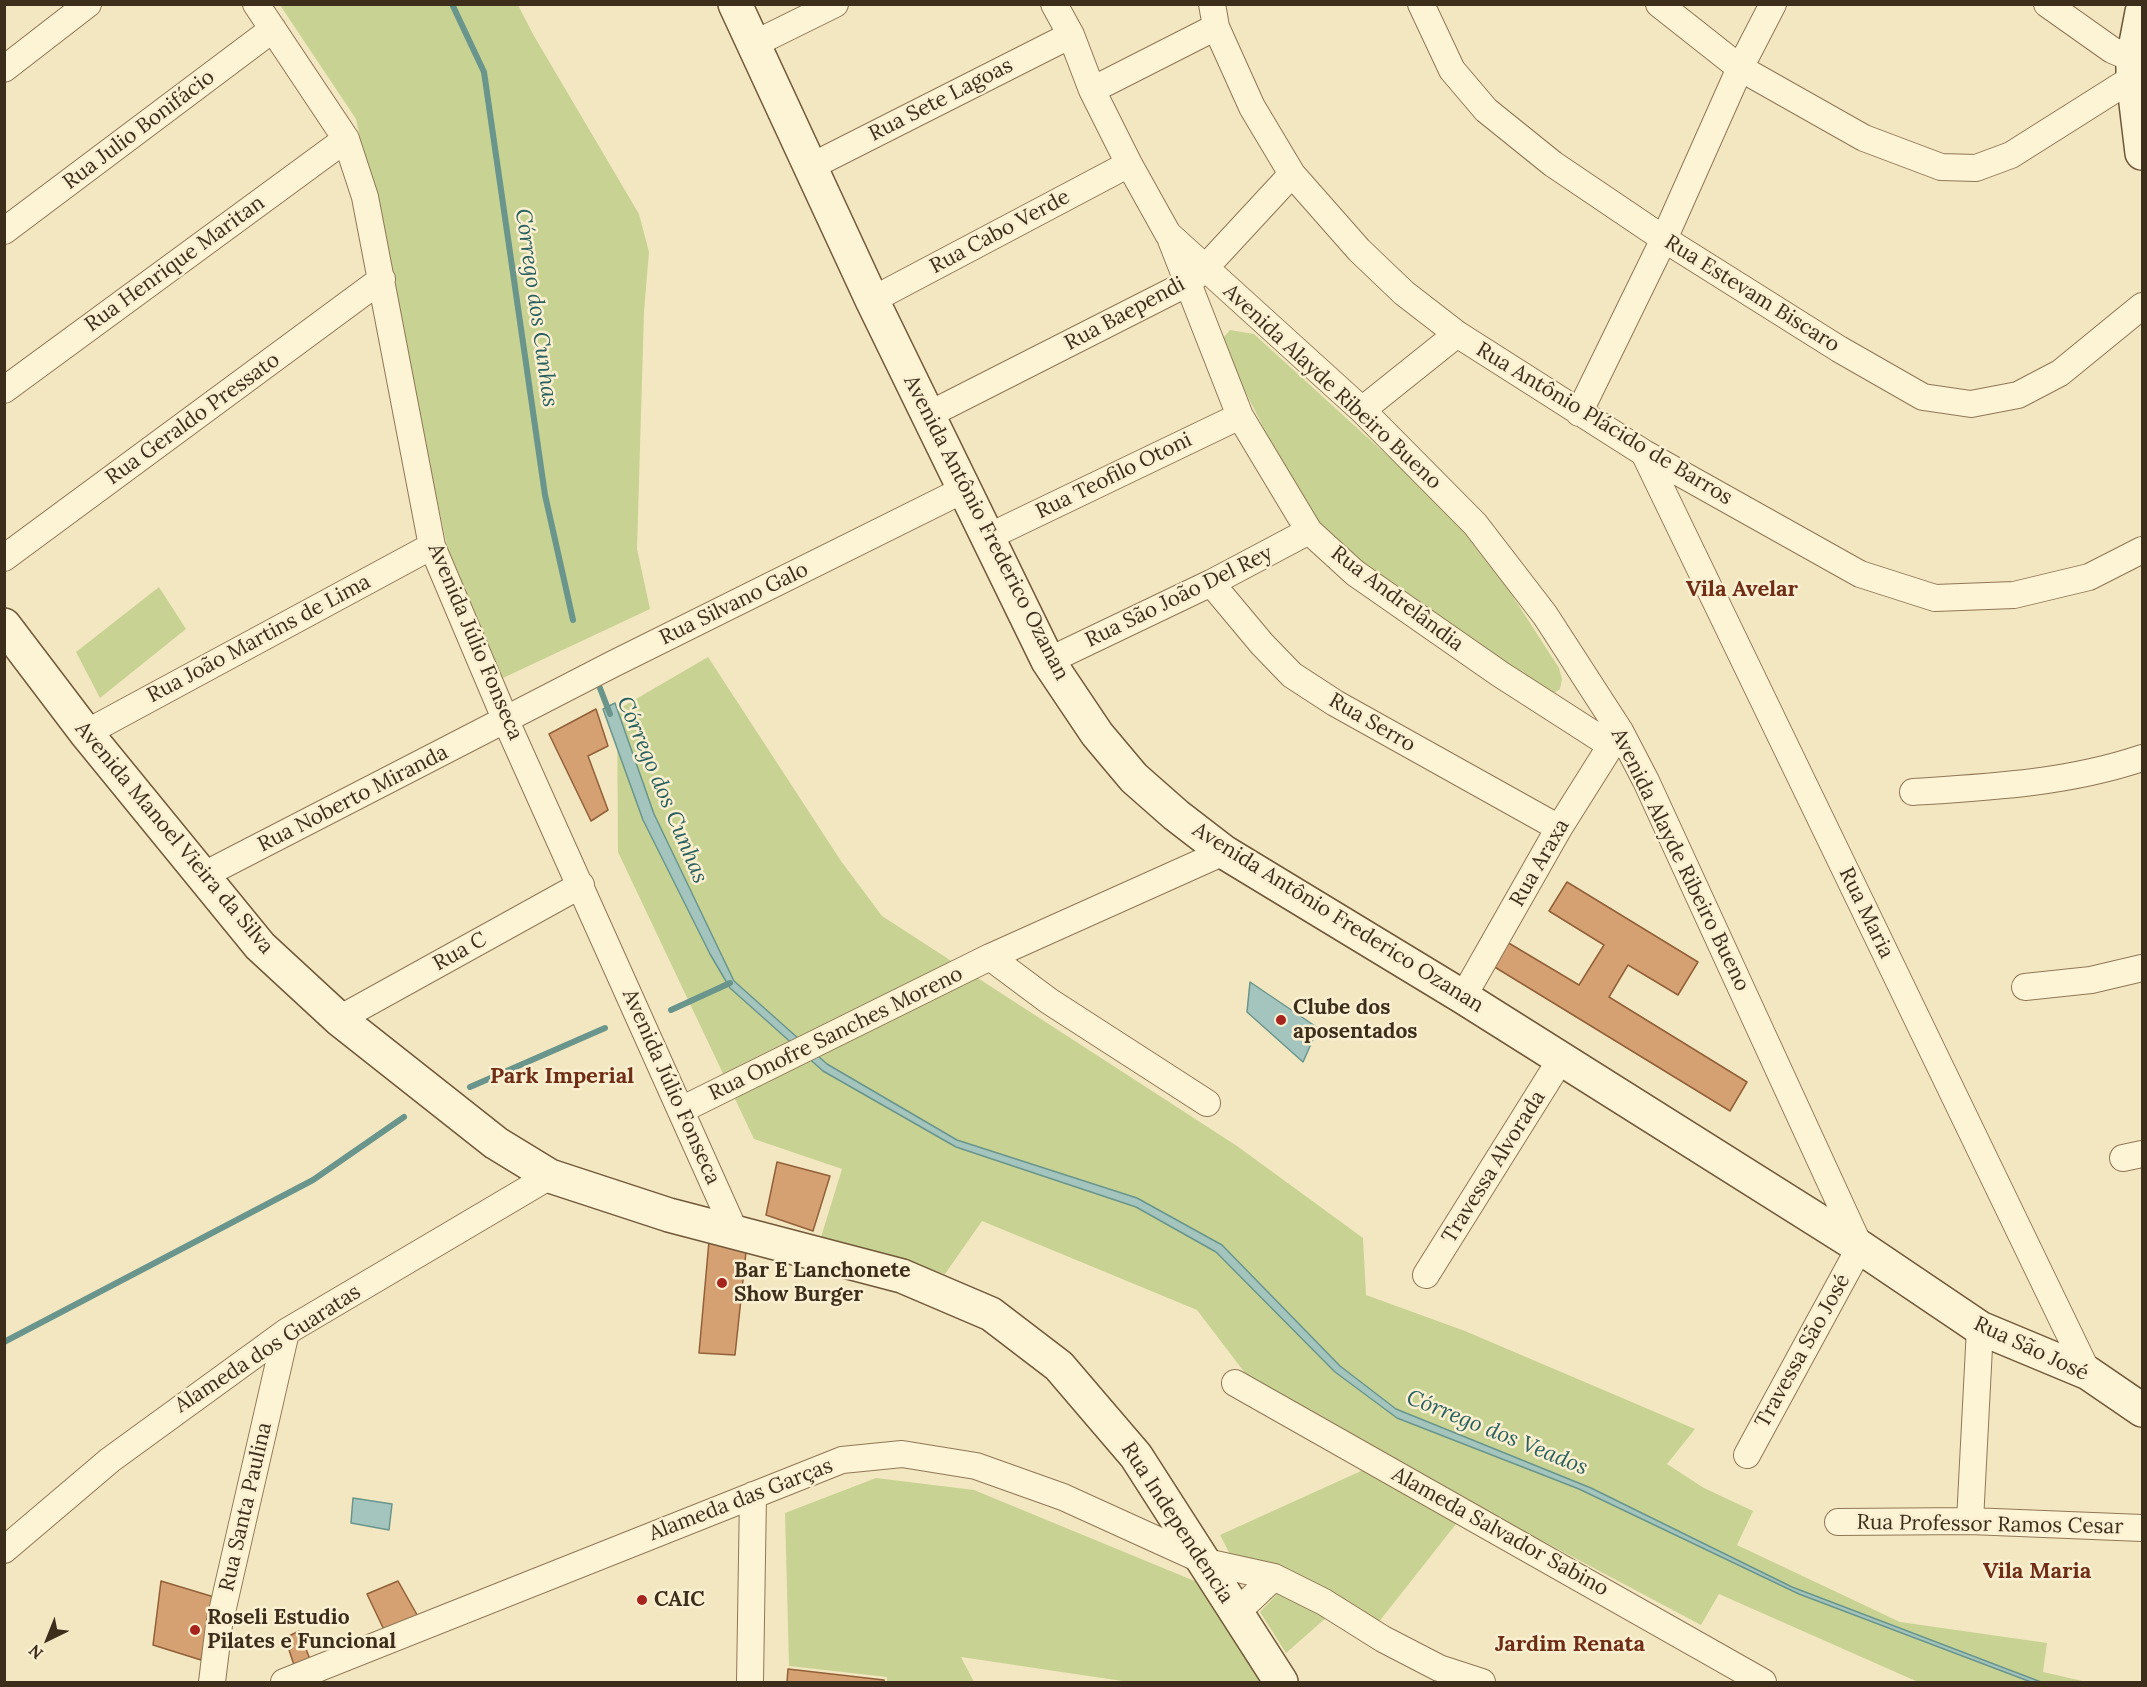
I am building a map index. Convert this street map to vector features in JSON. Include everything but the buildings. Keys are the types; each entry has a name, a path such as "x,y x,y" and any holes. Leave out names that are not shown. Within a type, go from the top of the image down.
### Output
{"street":[{"path":"4,69 88,4"},
{"name":"Avenida Júlio Fonseca","path":"256,4 346,139 365,197 432,546 506,721 736,1234"},
{"name":"Avenida Antônio Frederico Ozanan","path":"735,4 752,45 812,165 872,300 1048,661 1097,734 1134,778 1176,815 1224,852 1463,997 1860,1247"},
{"path":"752,45 835,4"},
{"name":"Avenida Alayde Ribeiro Bueno","path":"1054,4 1071,34 1092,90 1129,164 1168,234 1196,275 1362,410 1475,524 1545,615 1616,739 1651,792 1860,1247"},
{"name":"Rua Estevam Biscaro","path":"1421,4 1452,70 1486,110 1553,164 1664,239 1839,349 1923,397 1971,404 2018,395 2060,373 2142,306"},
{"path":"1659,4 1740,68 1864,138 1941,167 1976,168 2011,155 2136,71"},
{"path":"1579,413 1664,239 1740,68 1773,4"},
{"path":"2047,4 2112,50 2136,71"},
{"path":"2142,12 2136,71 2142,153"},
{"path":"1092,90 1214,16"},
{"name":"Rua Antônio Plácido de Barros","path":"1214,16 1252,107 1292,174 1359,250 1404,293 1456,334 1644,453 1860,574 1935,598 2014,595 2089,577 2142,550"},
{"name":"Rua Julio Bonifácio","path":"4,231 273,29"},
{"name":"Rua Sete Lagoas","path":"812,165 1071,34"},
{"name":"Rua Henrique Maritan","path":"4,390 346,139"},
{"name":"Rua Cabo Verde","path":"872,300 1129,164"},
{"name":"Rua Baependi","path":"928,415 1196,275 1292,174"},
{"name":"Rua Andrelândia","path":"1196,275 1240,416 1309,531 1355,573 1500,674 1616,739"},
{"name":"Rua Geraldo Pressato","path":"4,558 382,279"},
{"path":"1362,410 1456,334"},
{"name":"Rua Teofilo Otoni","path":"988,537 1240,416"},
{"name":"Rua Maria","path":"1644,453 2088,1372"},
{"name":"Rua Silvano Galo","path":"506,721 613,664 963,490"},
{"name":"Rua São João Del Rey","path":"1048,661 1211,583 1309,531"},
{"name":"Rua João Martins de Lima","path":"86,733 432,546"},
{"name":"Rua Serro","path":"1211,583 1262,644 1292,675 1335,703 1559,828"},
{"name":"Avenida Manoel Vieira da Silva","path":"4,625 200,877 260,946 339,1019 496,1143 550,1176 736,1234"},
{"name":"Rua Noberto Miranda","path":"200,877 506,721"},
{"name":"Rua Araxa","path":"1463,997 1559,828 1616,739"},
{"path":"1913,792 2023,784 2105,770 2142,758"},
{"name":"Rua Onofre Sanches Moreno","path":"681,1110 990,957 1224,852"},
{"name":"Rua C","path":"339,1019 581,885"},
{"path":"990,957 1049,1001 1207,1103"},
{"path":"2025,987 2091,980 2142,968"},
{"name":"Travessa Alvorada","path":"1426,1275 1561,1059"},
{"name":"Alameda dos Guaratas","path":"4,1550 110,1460 174,1411 286,1332 550,1176"},
{"name":"Rua Independencia","path":"736,1234 902,1276 991,1314 1059,1366 1136,1456 1206,1562 1281,1683"},
{"name":"Rua São José","path":"1860,1247 1980,1328 2088,1372 2142,1410"},
{"name":"Travessa São José","path":"1747,1455 1860,1247"},
{"path":"1970,1521 1980,1328"},
{"name":"Rua Santa Paulina","path":"212,1683 219,1625 286,1332"},
{"name":"Alameda Salvador Sabino","path":"1235,1383 1763,1683"},
{"name":"Alameda das Garças","path":"284,1683 842,1461 902,1455 976,1466 1063,1497 1206,1562 1274,1577 1324,1602 1383,1639 1439,1668 1482,1683"},
{"path":"750,1683 753,1495"},
{"name":"Rua Professor Ramos Cesar","path":"1838,1522 1970,1521 2142,1528"},
{"path":"1236,1613 1274,1577"}],"green space":[{"path":"280,5 518,5 639,214 649,252 644,312 637,549 650,609 503,678 447,546 356,119"},
{"path":"1230,330 1254,334 1446,509 1510,592 1559,668 1562,679 1560,689 1554,693 1547,691 1361,568 1306,511 1226,354 1223,338"},
{"path":"159,587 186,629 100,698 76,652"},
{"path":"708,657 841,861 882,916 1237,1146 1363,1238 1366,1295 1465,1331 1695,1429 1667,1464 1704,1488 1753,1511 1737,1545 1900,1622 2047,1643 2043,1672 2087,1682 1918,1682 1719,1594 1701,1625 1375,1452 1245,1373 1197,1310 982,1221 945,1274 821,1237 842,1169 754,1139 618,852 617,710"},
{"path":"1372,1466 1460,1519 1378,1623 1235,1564 1220,1535"},
{"path":"876,1478 974,1490 1197,1582 1268,1682 1129,1682 961,1657 974,1682 887,1682 887,1677 789,1666 785,1513"},
{"path":"1280,1591 1327,1617 1286,1653 1260,1612"}],"water":[{"path":"615,703 654,814 734,981 827,1064 957,1140 1137,1198 1222,1245 1340,1366 1396,1409 1591,1488 1792,1587 2041,1682 2031,1682 1799,1594 1579,1489 1397,1418 1335,1372 1216,1252 1136,1207 956,1147 823,1071 730,988 710,954 643,820 603,709"},
{"name":"Clube dos aposentados","path":"1250,982 1318,1028 1303,1062 1247,1012"},
{"path":"353,1498 392,1504 389,1530 351,1523"}],"waterway":[{"name":"Córrego dos Cunhas","path":"452,4 484,72 545,495 573,620"},
{"name":"Córrego dos Cunhas","path":"598,683 610,714"},
{"path":"671,1010 730,983"},
{"path":"470,1087 605,1028"},
{"path":"4,1342 313,1180 404,1117"}],"place":[{"name":"Clube dos aposentados","path":"1281,1020"},
{"name":"Bar E Lanchonete Show Burger","path":"722,1283"},
{"name":"CAIC","path":"642,1600"},
{"name":"Roseli Estudio Pilates e Funcional","path":"195,1630"}],"district":[{"name":"Vila Avelar","path":"1742,590"},
{"name":"Park Imperial","path":"562,1077"},
{"name":"Vila Maria","path":"2037,1572"},
{"name":"Jardim Renata","path":"1570,1645"}],"water label":[{"name":"Córrego dos Veados","path":"1497,1433"}]}
